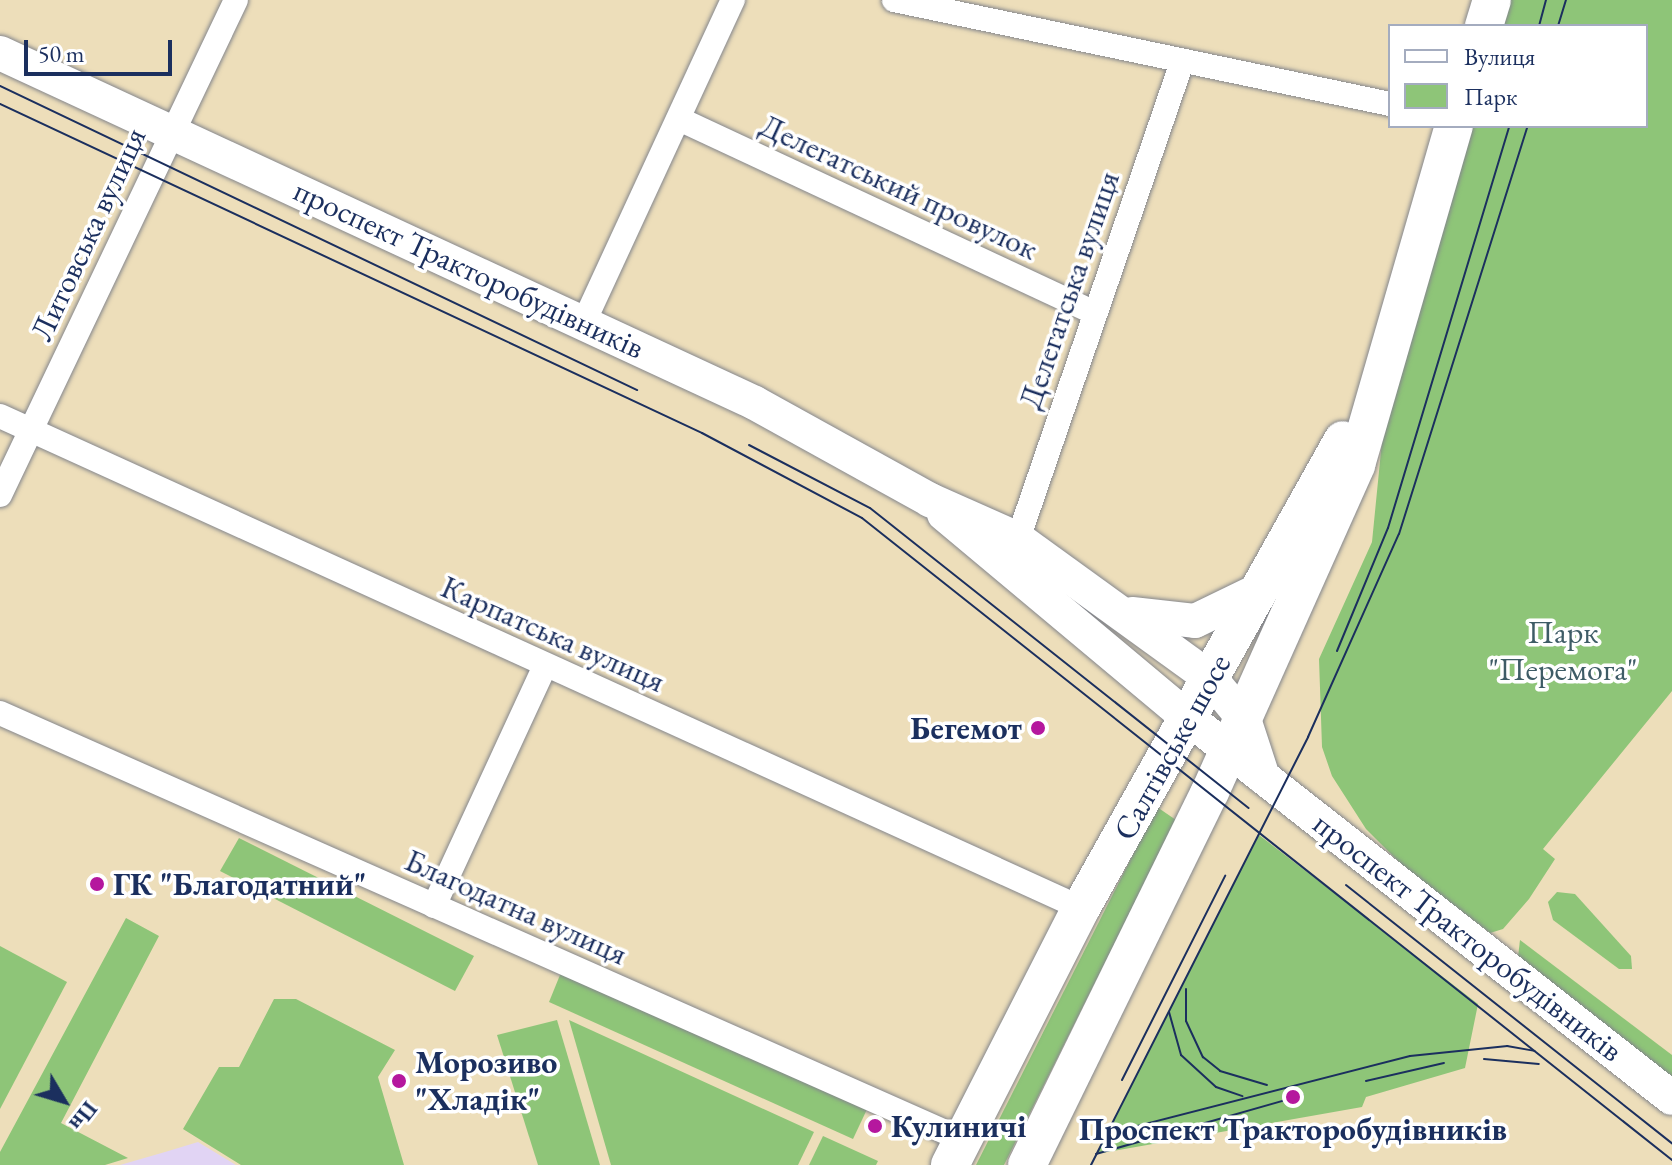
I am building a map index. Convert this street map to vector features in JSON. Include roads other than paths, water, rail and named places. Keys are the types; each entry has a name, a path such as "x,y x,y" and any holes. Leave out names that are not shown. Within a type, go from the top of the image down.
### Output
{"main road":[{"path":"1485,24 1492,0"},
{"name":"проспект Тракторобудівників","path":"0,53 755,403 930,500 1018,539 1125,612 1210,678 1237,734 1263,777 1672,1098"},
{"name":"Салтівське шосе","path":"1027,1165 1237,734 1356,465 1453,128"},
{"name":"Салтівське шосе","path":"956,1152 1081,908 1259,590 1397,330"},
{"name":"проспект Тракторобудівників","path":"930,500 1188,718 1237,734"},
{"path":"1125,612 1195,621 1259,590"}],"street":[{"name":"Литовська вулиця","path":"0,495 236,0"},
{"path":"584,322 733,0"},
{"path":"894,0 1182,62 1276,75 1388,103"},
{"name":"Делегатська вулиця","path":"1018,539 1092,312 1182,62"},
{"name":"Делегатський провулок","path":"679,119 1092,312"},
{"name":"Карпатська вулиця","path":"0,416 1081,908"},
{"path":"434,906 545,666"},
{"name":"Благодатна вулиця","path":"0,713 434,906 956,1152"}],"tram line":[{"path":"1540,24 1546,0"},
{"path":"1559,24 1566,0"},
{"path":"0,86 637,390"},
{"path":"0,104 702,433 862,518 1672,1160"},
{"path":"1337,651 1388,528 1508,128"},
{"path":"1091,1165 1308,737 1399,534 1527,128"},
{"path":"749,445 870,508 1249,808"},
{"path":"1122,1080 1225,876"},
{"path":"1346,885 1672,1143"},
{"path":"1186,989 1186,1021 1203,1057 1220,1071 1267,1085"},
{"path":"1169,1012 1181,1055 1216,1087 1242,1096"},
{"path":"1102,1135 1410,1056 1507,1046 1535,1051"},
{"path":"1484,1059 1539,1064"},
{"path":"1366,1081 1444,1063"},
{"path":"1096,1154 1303,1095"}],"place":[{"name":"Бегемот","path":"1038,728"},
{"name":"ГК \"Благодатний\"","path":"97,884"},
{"name":"Морозиво \"Хладік\"","path":"399,1081"},
{"name":"Проспект Тракторобудівників","path":"1293,1097"},
{"name":"Кулиничі","path":"875,1126"}],"park label":[{"name":"Парк \"Перемога\"","path":"1563,652"}]}
